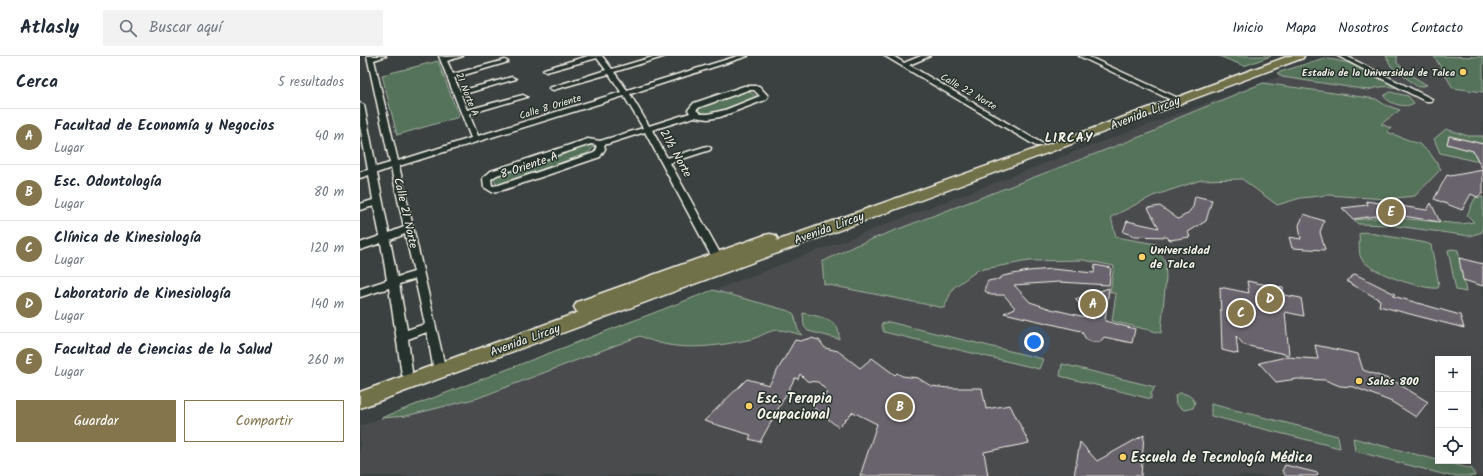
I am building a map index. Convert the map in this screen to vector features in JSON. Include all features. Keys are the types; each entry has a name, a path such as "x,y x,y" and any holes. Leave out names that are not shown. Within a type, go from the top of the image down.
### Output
{"main road":[{"name":"Avenida Lircay","path":"1042,148 1172,97 1284,56"},
{"name":"Avenida Lircay","path":"360,400 438,366 720,263 1180,100 1299,56"},
{"name":"Avenida Lircay","path":"360,389 406,372 438,366"}],"street":[{"path":"370,57 383,56"},
{"path":"442,58 460,56"},
{"path":"546,70 595,56"},
{"name":"21½ Norte","path":"599,56 627,93 720,263"},
{"path":"553,88 663,56"},
{"name":"Calle 8 Oriente","path":"360,175 745,56"},
{"name":"Calle 22 Norte","path":"888,56 1042,148"},
{"path":"904,65 927,56"},
{"path":"1082,56 1172,97"},
{"path":"1340,56 1428,99"},
{"name":"Calle 21 Norte","path":"370,57 431,326 438,366"},
{"name":"21 Norte A","path":"442,58 475,139"},
{"path":"450,77 505,62"},
{"path":"457,94 512,79"},
{"path":"748,88 756,88 764,96 711,117 697,117 694,114 692,110 697,105 748,88"},
{"path":"464,113 523,97"},
{"name":"Calle 21 Norte","path":"360,104 364,144 373,171 403,336 406,372"},
{"name":"8 Oriente A","path":"600,144 601,149 597,155 500,188 492,189 488,187 487,178 494,173 586,142 596,142 600,144 694,114"},
{"path":"665,162 707,148"},
{"path":"360,207 379,201"},
{"path":"360,247 409,229"},
{"path":"360,293 419,274"},
{"path":"403,336 431,326"}],"shaded area":[{"name":"Universidad de Talca","path":"1339,56 1483,56 1483,476 360,476 360,426 1082,149 1280,76"}],"green space":[{"path":"1219,56 1271,56 1244,66"},
{"path":"1386,56 1397,56 1397,63 1412,76 1427,85 1418,87 1391,66"},
{"name":"Estadio de la Universidad de Talca","path":"1434,56 1483,57 1483,92 1453,88"},
{"path":"1324,58 1349,63 1400,88 1384,87 1368,90 1282,77 1277,73"},
{"path":"438,61 459,117 397,135 382,75"},
{"path":"1263,83 1376,99 1385,105 1400,110 1381,124 1391,128 1387,132 1419,144 1429,152 1441,169 1415,196 1385,199 1328,195 1301,198 1277,205 1242,179 1201,180 1153,196 1111,217 1116,237 1156,244 1165,261 1166,277 1161,333 1112,321 1116,294 1110,292 1114,266 1084,260 1029,261 978,270 953,288 944,308 824,284 822,262 854,246 1155,131 1164,124"},
{"path":"748,90 758,98 708,114 696,112 700,105"},
{"path":"1390,92 1408,96 1414,103 1407,106 1398,105 1386,99 1384,96"},
{"path":"1446,129 1468,136 1483,136 1483,144 1449,136 1447,144 1473,151 1478,161 1483,163 1440,153 1434,139"},
{"path":"596,145 588,153 497,185 491,176 580,146"},
{"path":"1483,197 1482,232 1470,236 1389,225 1358,224 1354,220 1387,217 1461,224 1474,222 1467,215 1475,198"},
{"path":"1364,232 1431,245 1439,285 1438,288 1421,286 1396,279 1374,269 1366,263 1361,258 1359,250 1359,234"},
{"path":"1448,250 1458,250 1466,292 1456,290"},
{"path":"713,290 789,311 794,314 798,330 802,335 784,330 775,330 752,339 695,347 667,345 640,336 478,398 406,416 381,418"},
{"path":"803,313 822,317 833,323 839,332 839,339 808,331 804,326"},
{"path":"889,322 1043,359 1039,369 884,332 881,324"},
{"path":"1062,364 1155,387 1151,394 1151,399 1060,376"},
{"path":"1179,393 1186,394 1192,398 1195,403 1193,408 1184,410 1176,404 1175,396"},
{"path":"1211,404 1338,436 1340,448 1211,416"},
{"path":"1353,438 1435,459 1435,464 1453,464 1472,469 1475,476 1450,476 1355,451"}],"building":[{"path":"1449,136 1483,144 1483,170 1473,151 1447,144"},
{"path":"1483,170 1483,193 1477,197 1471,194 1462,210 1434,199 1447,175 1450,176"},
{"path":"1195,196 1212,200 1206,221 1188,232 1190,237 1170,240 1167,237 1135,236 1123,232 1127,221 1159,228 1148,208 1160,206 1178,219 1187,214 1193,207"},
{"path":"1366,201 1427,210 1431,203 1440,222 1391,214 1353,219 1342,208 1368,205"},
{"path":"1304,214 1324,221 1320,232 1325,250 1292,248 1289,237 1301,239 1299,225"},
{"path":"1459,258 1483,264 1483,286 1463,280"},
{"path":"1095,265 1111,268 1109,285 1059,282 1014,285 1030,302 1051,309 1094,319 1075,299 1109,288 1105,321 1135,329 1132,343 1104,337 1100,342 1092,342 1086,339 1081,331 1004,313 1015,308 1004,295 991,295 985,291 988,281 999,279 1003,276 1028,271 1052,269 1094,273"},
{"path":"1355,274 1395,294 1393,296 1460,315 1464,328 1379,306 1380,300 1346,281"},
{"path":"1247,281 1283,288 1284,295 1301,298 1304,316 1285,312 1289,355 1244,345 1236,336 1238,354 1222,350 1220,287 1249,293"},
{"path":"811,338 819,340 825,348 838,351 860,368 872,358 895,375 897,373 902,376 918,378 931,386 948,388 982,388 986,409 1010,405 1029,443 984,452 988,476 860,476 877,424 853,412 838,427 812,406 828,392 818,382 807,381 800,374 798,379 795,378 760,442 749,439 751,435 704,421 747,379 769,385 795,340 800,341"},
{"name":"Salas 800","path":"1315,345 1358,354 1363,370 1394,381 1428,402 1416,417 1392,402 1354,387 1340,386 1325,380 1297,379 1276,382 1259,363 1286,357 1318,359"},
{"name":"Escuela de Tecnología Médica","path":"1144,435 1141,476 1074,476 1080,442 1097,461"},
{"path":"1285,465 1318,473 1317,476 1286,476 1282,471"}],"place":[{"name":"Estadio de la Universidad de Talca","path":"1463,72"},
{"name":"Facultad de Ciencias de la Salud","path":"1391,212"},
{"name":"Universidad de Talca","path":"1142,257"},
{"name":"Laboratorio de Kinesiología","path":"1270,299"},
{"name":"Facultad de Economía y Negocios","path":"1093,304"},
{"name":"Clínica de Kinesiología","path":"1241,313"},
{"name":"Salas 800","path":"1359,381"},
{"name":"Esc. Terapia Ocupacional","path":"749,406"},
{"name":"Esc. Odontología","path":"900,407"},
{"name":"Escuela de Tecnología Médica","path":"1123,457"}],"district":[{"name":"LIRCAY","path":"1069,137"}]}
